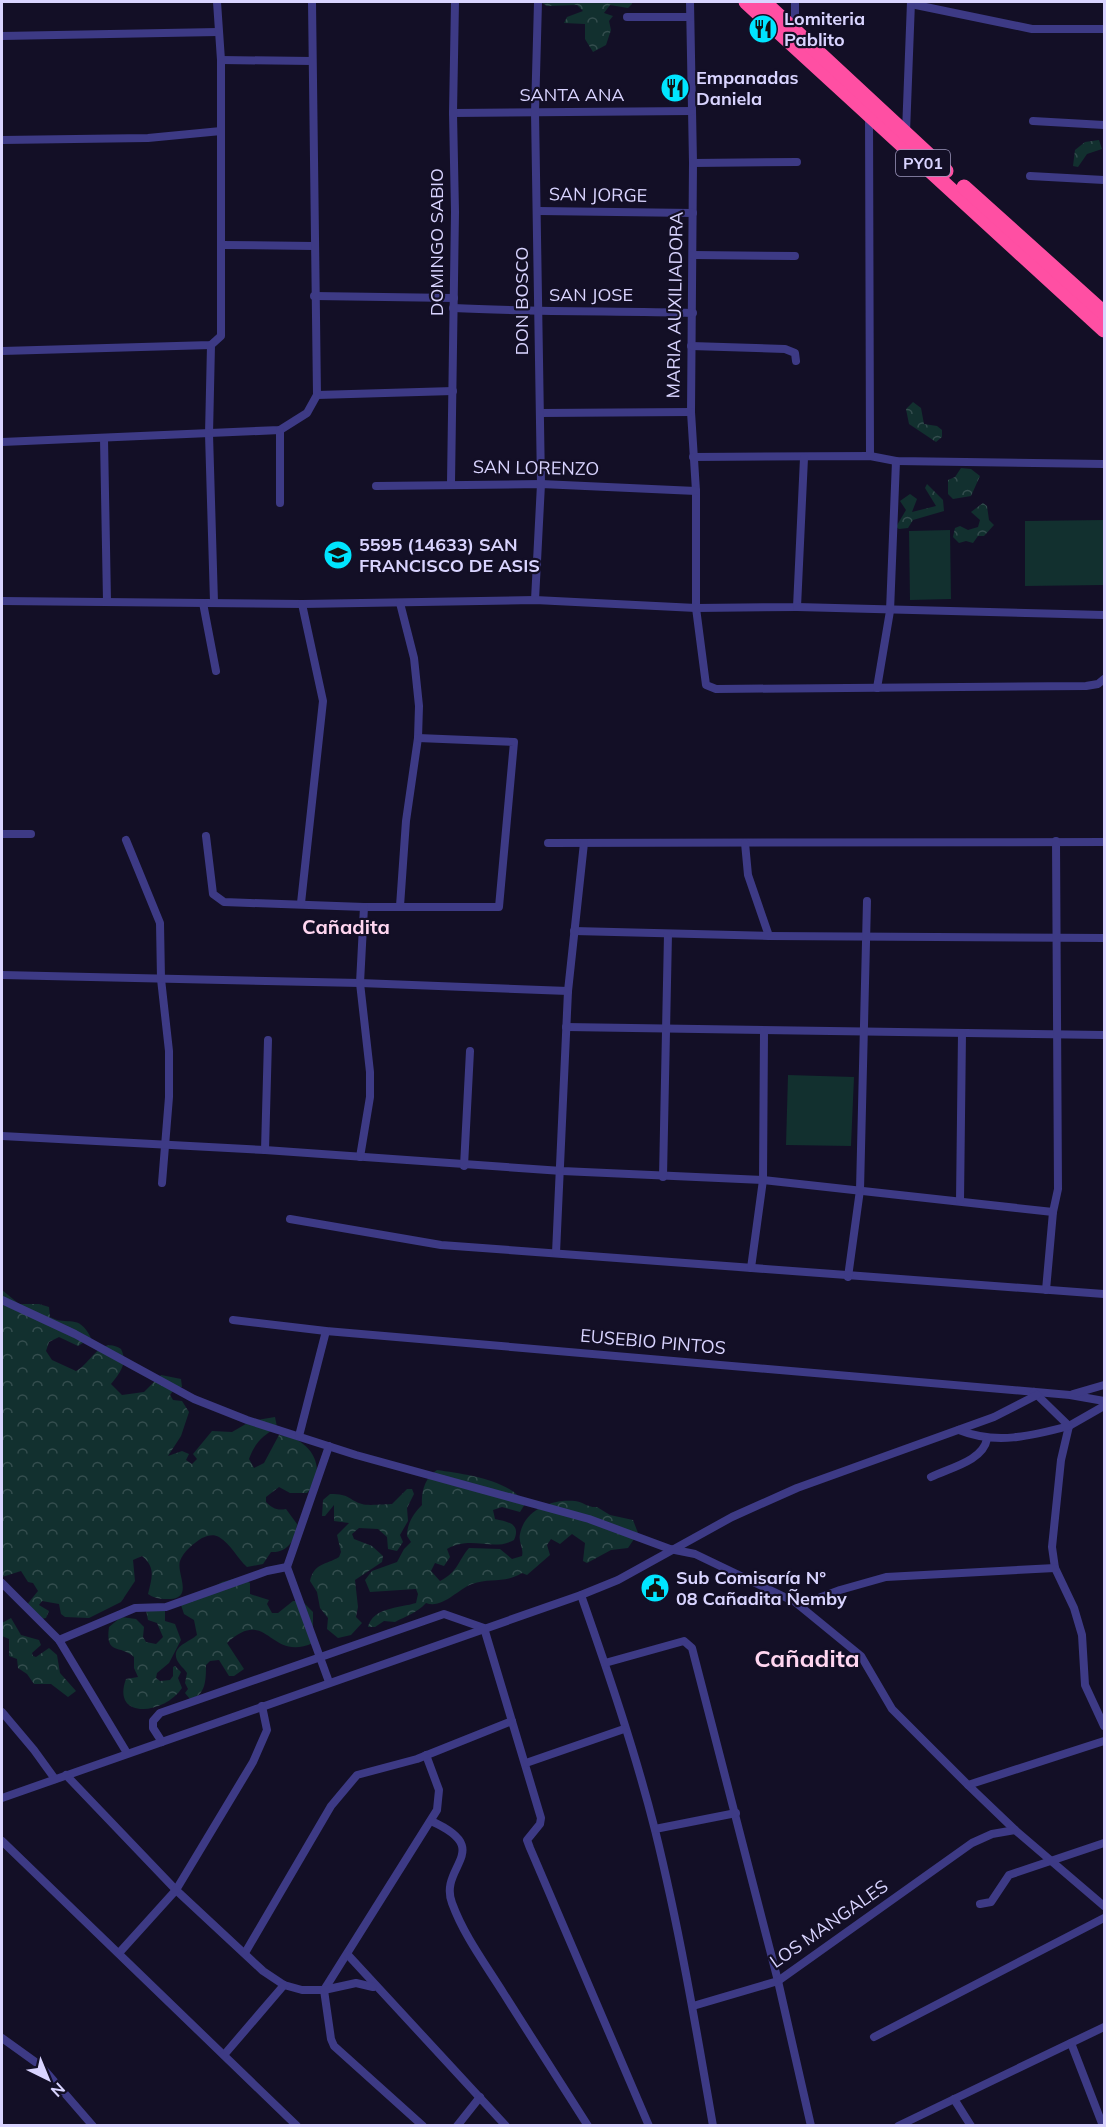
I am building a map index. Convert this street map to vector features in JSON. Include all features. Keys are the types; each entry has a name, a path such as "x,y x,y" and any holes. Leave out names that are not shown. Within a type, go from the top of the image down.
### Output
{"highway":[{"name":"PY01","path":"746,2 869,115 1103,321"},
{"name":"PY01","path":"764,2 906,132 1103,321"}],"street":[{"path":"214,602 209,434 211,345 222,332 221,60 217,2"},
{"path":"2,442 280,430 307,413 317,394 314,296 316,167 312,2"},
{"name":"DOMINGO SABIO","path":"451,483 455,2"},
{"name":"DON BOSCO","path":"535,600 541,484 537,312 539,211 535,112 538,2"},
{"name":"MARIA AUXILIADORA","path":"690,2 693,163 691,412 696,491 696,608 706,685 710,688 877,688"},
{"path":"795,2 795,30"},
{"path":"906,132 911,3 1032,29 1104,29"},
{"path":"627,17 690,17"},
{"path":"2,36 218,32"},
{"path":"221,60 312,61"},
{"name":"SANTA ANA","path":"453,113 692,111"},
{"path":"869,115 870,456"},
{"path":"1033,121 1104,125"},
{"path":"2,140 148,138 221,131"},
{"path":"693,163 797,162"},
{"path":"1030,176 1104,180"},
{"name":"SAN JORGE","path":"539,211 693,213"},
{"path":"222,245 314,246"},
{"path":"693,255 795,256"},
{"name":"SAN JOSE","path":"314,296 454,303 537,312 583,310 693,313"},
{"path":"2,351 211,345"},
{"path":"691,345 785,349 795,353 796,361"},
{"path":"317,394 453,391"},
{"path":"540,413 691,412"},
{"path":"280,430 280,503"},
{"path":"104,439 107,601"},
{"path":"693,457 870,456 896,461 1104,464"},
{"path":"797,607 804,458"},
{"path":"896,461 890,611 877,688 1086,686 1098,684 1104,679"},
{"name":"SAN LORENZO","path":"376,486 451,483 541,484 696,491"},
{"path":"2,601 302,604 535,600 696,608 797,607 1104,615"},
{"path":"203,603 216,671"},
{"path":"400,603 414,658 419,706 418,738 406,820 400,906"},
{"path":"302,604 323,700 302,903"},
{"path":"206,836 213,894 224,902 364,907 499,907 514,742 418,738"},
{"path":"2,834 31,834"},
{"path":"126,840 158,914 161,979 169,1051 162,1183"},
{"path":"1046,1290 1053,1212 1058,1189 1056,841"},
{"path":"548,843 1104,842"},
{"path":"556,1253 562,1171 568,991 584,843"},
{"path":"745,843 748,875 769,936"},
{"path":"848,1277 860,1190 867,901"},
{"path":"360,1157 370,1081 360,983 364,907"},
{"path":"574,931 769,936 1104,938"},
{"path":"663,1177 668,934"},
{"path":"2,975 360,983 568,991"},
{"path":"566,1027 1104,1035"},
{"path":"751,1268 763,1180 764,1031"},
{"path":"960,1201 962,1033"},
{"path":"265,1150 268,1040"},
{"path":"464,1166 470,1051"},
{"path":"2,1136 265,1150 464,1166 763,1180 1053,1212"},
{"path":"290,1219 441,1245 848,1277 1104,1294"},
{"path":"2,1300 75,1334 194,1399 247,1420 329,1446 590,1520 670,1549 696,1554 800,1605 861,1656 892,1709 968,1785 1015,1830 1104,1906"},
{"name":"EUSEBIO PINTOS","path":"233,1320 326,1331 1070,1395 1104,1401"},
{"path":"299,1436 326,1331"},
{"path":"1070,1395 1104,1385"},
{"path":"2,1798 581,1595 618,1580 670,1549 797,1488 994,1417 1036,1393 1069,1426"},
{"path":"959,1430 987,1439 1016,1437 1069,1426 1104,1406"},
{"path":"1069,1426 1053,1528 1055,1568 1079,1622 1085,1686 1104,1726"},
{"path":"931,1477 981,1452 987,1439"},
{"path":"329,1446 287,1567 329,1682"},
{"path":"59,1640 135,1608 166,1607 267,1571 287,1567"},
{"path":"800,1605 840,1590 886,1577 1055,1568"},
{"path":"2,1583 59,1640 127,1753"},
{"path":"581,1595 655,1829 693,2006 713,2126"},
{"path":"162,1743 153,1728 153,1720 160,1713 319,1656 444,1614 484,1628"},
{"path":"484,1628 541,1818 540,1824 528,1840 530,1848 649,2126"},
{"path":"604,1663 684,1641 689,1644 736,1814 778,1981 811,2126"},
{"path":"119,1953 176,1890 260,1750 267,1730 262,1706"},
{"path":"2,1712 55,1779"},
{"path":"245,1953 343,1790 357,1775 426,1755 512,1720"},
{"path":"526,1763 624,1729"},
{"path":"968,1785 1104,1742"},
{"path":"423,2126 334,2046 328,2029 324,1990 437,1810 439,1790 426,1755"},
{"path":"66,1775 176,1890 263,1971 284,1985 302,1990 324,1990 356,1983 378,1989"},
{"path":"655,1829 736,1814"},
{"path":"431,1821 449,1829 459,1839 463,1849 452,1884 450,1900 468,1937 588,2126"},
{"name":"LOS MANGALES","path":"693,2006 778,1981 981,1838 1015,1830"},
{"path":"2,1841 297,2126"},
{"path":"980,1904 991,1902 1009,1875 1104,1843"},
{"path":"874,2037 1104,1918"},
{"path":"348,1955 506,2126"},
{"path":"224,2055 284,1985"},
{"path":"898,2126 1104,2027"},
{"path":"2,2038 40,2066 93,2126"},
{"path":"1071,2043 1103,2126"},
{"path":"457,2126 480,2097"},
{"path":"954,2099 971,2126"}],"green space":[{"path":"540,2 632,2 632,4 628,8 610,5 604,13 613,16 609,21 611,30 606,45 593,52 585,39 585,24 564,23 567,17 583,11 577,5 547,6"},
{"path":"1099,140 1102,149 1087,154 1078,167 1073,166 1075,150 1085,142"},
{"path":"913,402 921,408 924,424 937,426 942,430 942,437 936,442 909,424 906,409"},
{"path":"961,468 971,469 980,476 971,496 953,499 948,494 948,480 955,477"},
{"path":"927,484 943,500 944,511 913,520 908,528 896,527 906,510 900,501 910,494 917,499 912,512 936,506 925,488"},
{"path":"983,503 987,506 989,520 994,525 984,536 978,536 973,543 966,541 959,543 953,537 955,528 960,526 968,530 978,527 980,520 971,512"},
{"path":"1104,520 1104,585 1025,586 1025,521"},
{"path":"950,530 951,599 910,600 909,531"},
{"path":"788,1075 854,1077 851,1146 786,1145"},
{"path":"2,1290 19,1304 39,1304 49,1307 50,1317 77,1323 86,1330 91,1338 78,1346 59,1337 49,1342 46,1351 52,1360 76,1371 101,1348 114,1346 121,1349 123,1363 120,1372 111,1384 122,1395 144,1392 161,1375 181,1379 182,1387 176,1387 170,1395 173,1400 182,1401 189,1412 181,1436 168,1456 182,1451 189,1454 186,1460 192,1464 197,1459 193,1454 212,1431 232,1432 251,1421 275,1417 277,1427 260,1440 251,1453 249,1459 254,1468 264,1463 279,1435 290,1437 308,1448 316,1465 317,1474 314,1484 307,1493 290,1493 279,1487 266,1497 266,1502 273,1507 280,1510 286,1509 297,1524 290,1544 282,1550 271,1552 263,1564 247,1567 223,1540 213,1535 202,1538 192,1545 181,1558 179,1566 183,1590 177,1598 161,1599 148,1594 152,1578 151,1569 142,1556 133,1560 135,1581 121,1602 89,1618 65,1617 61,1614 59,1604 42,1601 39,1605 49,1611 46,1618 41,1619 25,1607 38,1591 33,1583 28,1582 21,1571 2,1577"},
{"path":"437,1470 497,1483 509,1489 525,1504 520,1512 502,1507 493,1510 495,1519 515,1527 514,1540 498,1544 465,1543 447,1549 450,1557 444,1566 435,1563 431,1571 440,1581 454,1570 469,1548 500,1549 512,1559 522,1556 520,1534 527,1518 541,1507 557,1502 578,1502 597,1507 610,1515 633,1520 638,1533 628,1548 611,1550 587,1563 583,1561 585,1543 572,1534 560,1544 551,1539 547,1545 550,1555 527,1575 522,1573 509,1578 472,1584 444,1601 426,1603 415,1612 395,1622 384,1621 375,1627 368,1627 371,1620 381,1612 416,1603 418,1594 416,1589 370,1592 365,1580 372,1571 397,1562 411,1542 407,1531 414,1515 422,1505 423,1490 427,1481"},
{"path":"407,1489 412,1489 414,1494 407,1508 408,1521 400,1535 403,1542 397,1551 388,1549 387,1537 378,1529 359,1528 352,1534 354,1539 372,1546 383,1556 382,1562 355,1580 358,1607 356,1617 362,1623 351,1635 338,1638 327,1629 328,1618 320,1608 317,1592 310,1581 314,1571 321,1565 339,1557 341,1552 337,1535 349,1523 334,1521 334,1505 325,1516 322,1516 323,1500 330,1494 337,1494 365,1505 392,1504"},
{"path":"241,1577 250,1583 250,1594 269,1600 267,1604 272,1613 278,1613 293,1601 302,1601 313,1612 313,1643 298,1647 287,1646 261,1632 252,1630 241,1633 227,1643 244,1669 234,1676 229,1676 219,1660 210,1661 206,1665 202,1691 190,1699 185,1693 188,1689 185,1683 187,1673 178,1662 176,1655 182,1645 197,1635 194,1620 184,1614 181,1605 222,1582"},
{"path":"165,1609 165,1621 175,1624 181,1640 169,1663 157,1673 156,1678 160,1681 170,1680 175,1666 181,1672 178,1678 182,1688 164,1704 142,1709 132,1707 126,1702 123,1692 126,1679 138,1677 134,1668 134,1657 111,1646 108,1636 109,1627 121,1617 136,1619 144,1627 143,1637 146,1642 156,1644 163,1637 157,1623 148,1620 146,1610"},
{"path":"11,1618 21,1635 39,1640 41,1645 32,1653 33,1656 36,1657 49,1648 57,1655 60,1673 76,1691 68,1697 51,1684 34,1684 27,1674 18,1668 17,1659 9,1656 9,1639 2,1636 2,1623"}],"place":[{"name":"Lomiteria Pablito","path":"763,29"},
{"name":"Empanadas Daniela","path":"675,88"},
{"name":"5595 (14633) SAN FRANCISCO DE ASIS","path":"338,555"},
{"name":"Sub Comisaría N° 08 Cañadita Ñemby","path":"655,1588"}],"district":[{"name":"Cañadita","path":"346,927"},
{"name":"Cañadita","path":"807,1659"}]}
